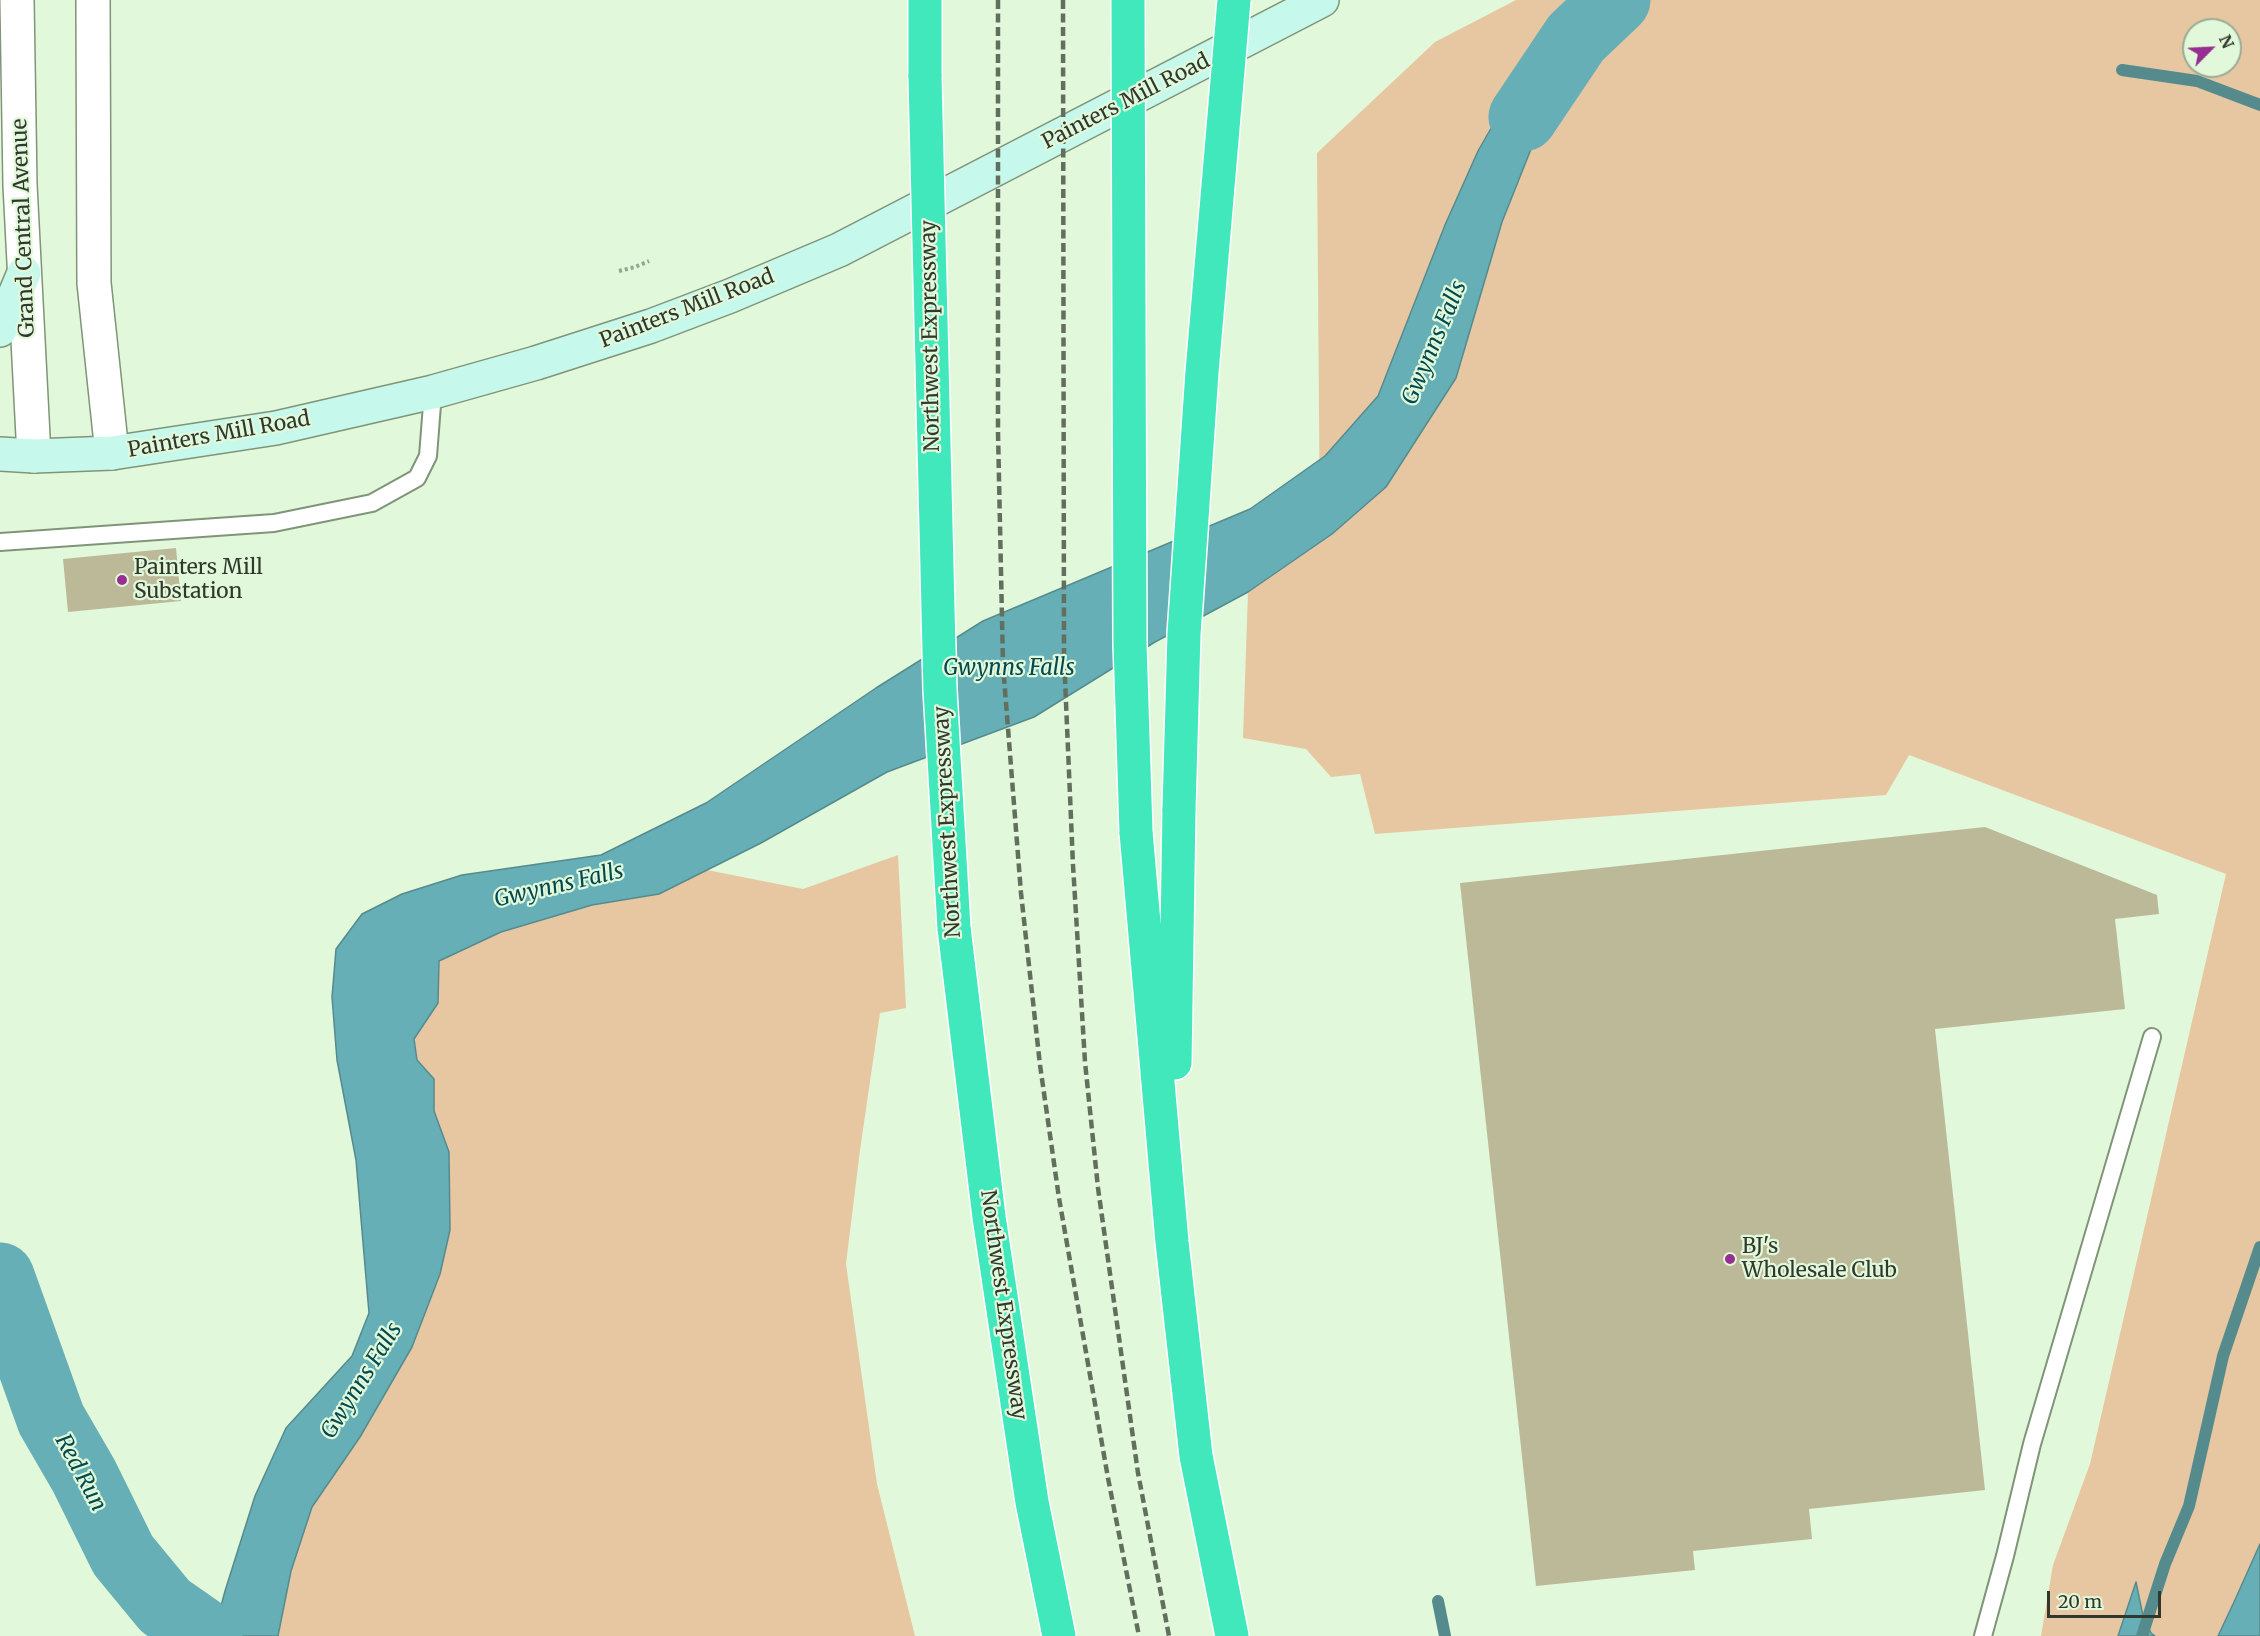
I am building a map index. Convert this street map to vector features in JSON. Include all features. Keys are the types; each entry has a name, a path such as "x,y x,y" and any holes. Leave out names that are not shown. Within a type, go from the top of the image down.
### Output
{"highway":[{"name":"Northwest Expressway","path":"925,0 940,690 954,928 989,1217 1032,1502 1059,1636"},
{"path":"1128,0 1130,643 1136,832 1172,1242 1196,1456 1232,1636"},
{"path":"1172,1242 1184,634 1203,360 1234,0"}],"main road":[{"name":"Painters Mill Road","path":"0,454 34,456 112,453 276,428 433,392 536,363 651,326 730,296 838,250 1322,0"},
{"path":"0,330 24,273"}],"street":[{"name":"Grand Central Avenue","path":"16,0 24,273 34,456"},
{"path":"93,0 94,283 112,453"}],"lane":[{"path":"0,542 274,523 372,503 417,478 428,456 433,392"},
{"path":"1983,1636 2006,1556 2032,1444 2152,1037"}],"path":[{"path":"619,271 649,261"}],"shaded area":[{"path":"1516,0 2260,0 2260,1544 2218,1636 2041,1636 2053,1565 2090,1464 2226,874 1909,755 1886,795 1375,834 1360,774 1331,777 1306,749 1243,738 1248,592 1320,542 1317,153 1435,42"},
{"path":"898,855 906,1008 880,1013 846,1264 877,1484 915,1636 278,1636 291,1571 312,1507 360,1437 412,1347 440,1274 450,1230 449,1152 434,1111 434,1079 417,1060 414,1039 438,1003 439,961 501,932 592,905 659,894 707,870 803,889"}],"water":[{"name":"Gwynns Falls","path":"1557,37 1576,38 1579,47 1575,73 1541,124 1502,222 1456,378 1386,487 1332,534 1248,592 1155,642 1034,717 887,772 761,843 659,894 592,905 501,932 439,961 438,1003 414,1039 417,1060 434,1079 434,1111 449,1152 450,1230 440,1274 412,1347 360,1437 312,1507 291,1571 278,1636 213,1636 255,1496 286,1428 352,1356 369,1313 356,1160 337,1060 332,997 336,949 362,914 402,894 462,875 601,855 706,803 876,688 983,621 1250,509 1325,456 1378,396 1445,225 1478,151 1536,50"},
{"path":"2260,1544 2260,1636 2218,1636 2234,1602"},
{"path":"2136,1582 2143,1616 2151,1633 2155,1636 2118,1636"}],"building":[{"name":"Painters Mill Substation","path":"176,548 181,601 68,612 63,559"},
{"name":"BJ's Wholesale Club","path":"1985,827 2157,895 2159,914 2115,919 2125,1009 1935,1029 1985,1490 1809,1509 1812,1539 1693,1551 1695,1570 1536,1586 1460,883"}],"waterway":[{"name":"Gwynns Falls","path":"1523,117 1576,38 1616,0"},
{"path":"2122,70 2197,81 2260,105"},
{"path":"2142,1636 2165,1564 2189,1506 2223,1356 2260,1247"},
{"name":"Red Run","path":"0,1277 51,1419 84,1476 123,1555 165,1606 208,1636"},
{"path":"1438,1601 1445,1636"}],"railway":[{"path":"998,0 998,432 1003,665 1021,893 1040,1065 1059,1198 1108,1478 1139,1636"},
{"path":"1063,0 1064,656 1073,865 1085,1062 1098,1188 1138,1473 1169,1636"}],"place":[{"name":"Painters Mill Substation","path":"122,580"},
{"name":"BJ's Wholesale Club","path":"1730,1259"}]}
